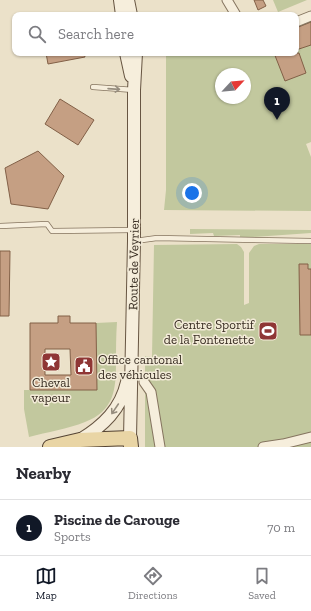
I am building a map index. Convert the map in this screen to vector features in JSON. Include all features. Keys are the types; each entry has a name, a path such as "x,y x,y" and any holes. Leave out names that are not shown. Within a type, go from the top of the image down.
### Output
{"main road":[{"path":"120,0 122,12"},
{"path":"128,0 130,12"},
{"name":"Route de Veyrier","path":"127,56 134,90"},
{"name":"Route de Veyrier","path":"50,447 80,440 130,443 134,236 134,90 136,56"},
{"path":"80,440 101,426 116,409 125,390 132,359"}],"street":[{"path":"227,0 234,12"},
{"path":"299,21 311,16"},
{"path":"144,382 151,392 160,447"},
{"path":"263,447 311,437"}],"lane":[{"path":"94,87 115,90 134,90"},
{"path":"0,226 47,224 52,231 157,238 311,241"}],"green space":[{"path":"273,0 307,0 278,12"},
{"path":"311,21 311,142 306,144 311,157 311,211 164,210 166,190 166,56 299,56 299,25"},
{"path":"190,229 311,230 311,233 240,238 240,235 214,236 213,233 190,234"},
{"path":"237,244 244,252 244,305 249,303 249,253 254,246 259,244 311,244 311,447 145,447 145,356 152,357 154,245"},
{"path":"117,322 115,382 114,390 108,406 95,417 85,422 65,429 29,437 24,409 24,390 96,390 96,323"}],"building":[{"path":"254,0 263,0 266,6 258,10"},
{"path":"311,22 311,45 299,49 299,27"},
{"path":"299,53 306,73 285,81 275,56 299,56"},
{"path":"47,56 85,57 48,64"},
{"path":"60,99 94,120 78,145 45,124"},
{"path":"38,151 64,176 48,209 11,204 5,168"},
{"path":"0,251 10,251 9,316 0,316"},
{"path":"299,264 308,264 308,269 311,269 311,335 300,335"},
{"name":"Office cantonal des véhicules","path":"58,316 70,316 70,323 96,323 97,390 30,390 30,323 58,323","holes":["45,349 70,349 71,375 45,375"]}],"place":[{"name":"Piscine de Carouge","path":"277,120"},
{"name":"Centre Sportif de la Fontenette","path":"268,331"},
{"name":"Cheval vapeur","path":"51,362"},
{"name":"Office cantonal des véhicules","path":"84,366"}]}
